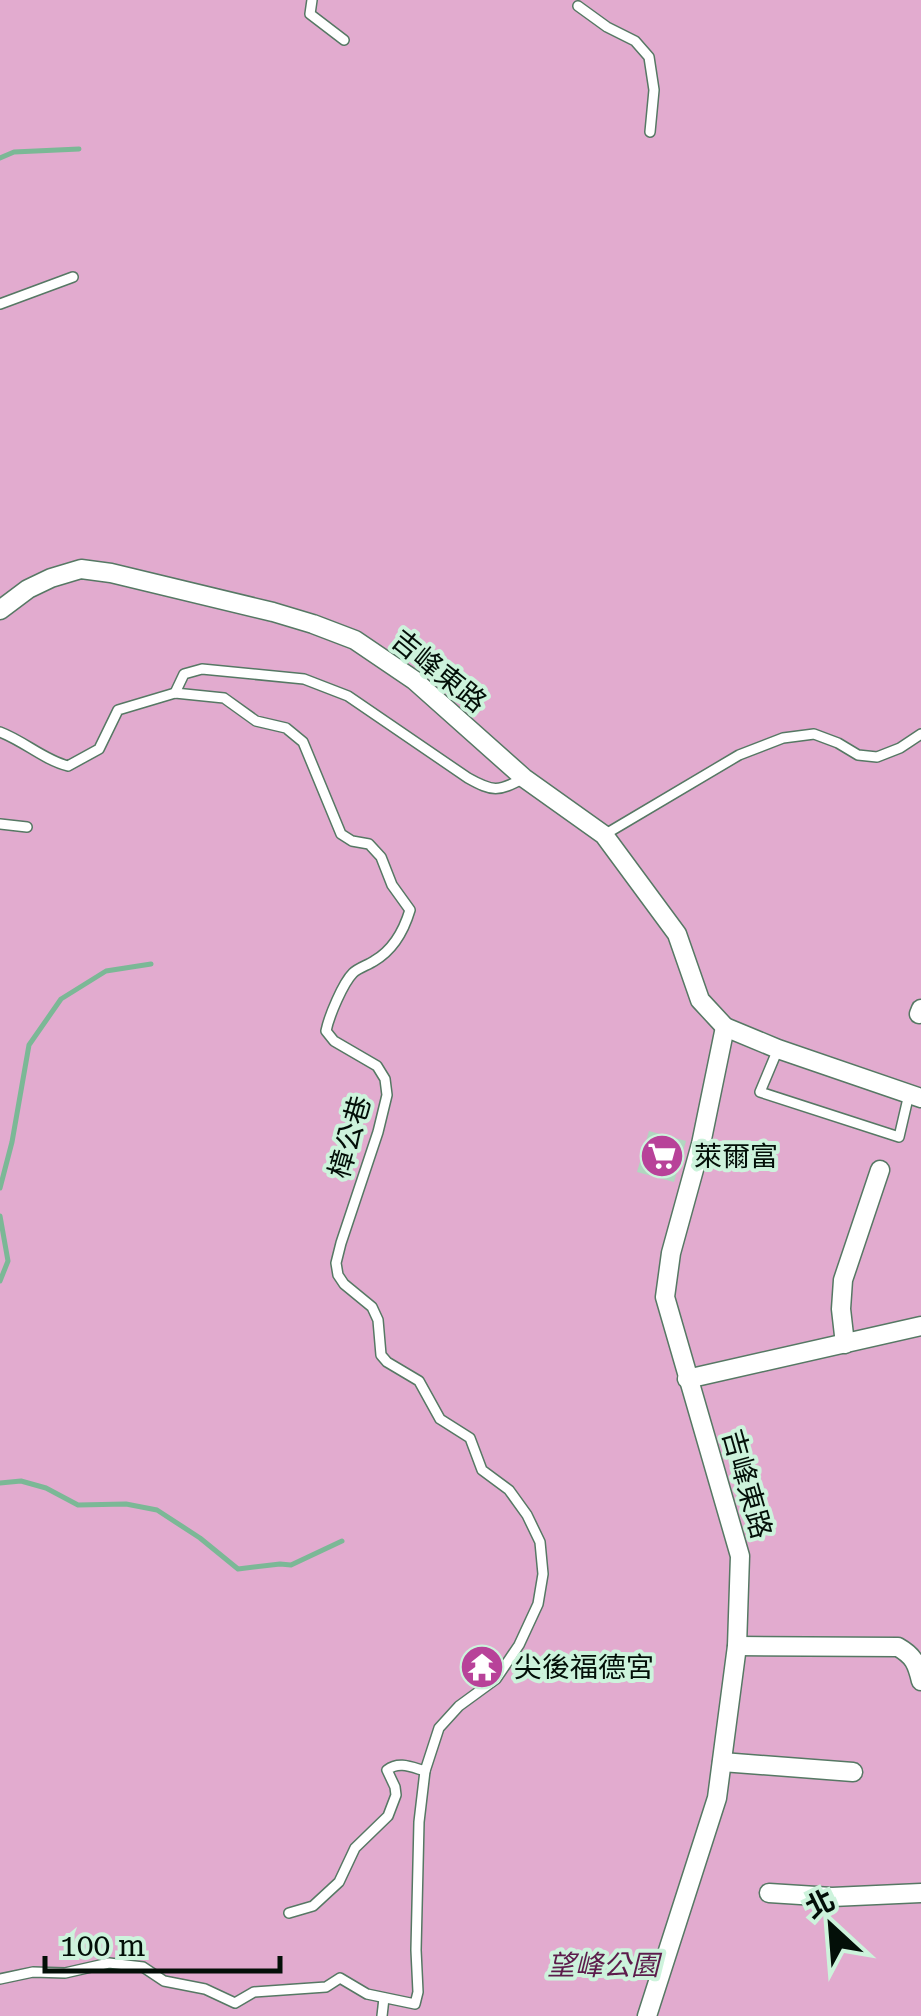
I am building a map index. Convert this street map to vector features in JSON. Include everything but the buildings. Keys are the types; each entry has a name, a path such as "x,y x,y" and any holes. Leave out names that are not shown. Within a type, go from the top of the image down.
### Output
{"street":[{"name":"吉峰東路","path":"0,610 28,589 81,569 112,573 313,624 355,640 414,680 524,778 604,836 678,934 700,1000 724,1027 701,1144 671,1253 665,1297 740,1556 737,1646 717,1798 647,2016"},
{"path":"724,1027 915,1096"},
{"path":"845,1344 843,1280 880,1170"},
{"path":"687,1378 921,1326"},
{"path":"737,1646 898,1647 911,1654 921,1681"},
{"path":"722,1762 853,1772"},
{"path":"769,1893 832,1897 921,1893"}],"lane":[{"path":"312,0 310,14 344,40"},
{"path":"578,2 606,27 635,41 649,58 654,90 650,132"},
{"path":"0,304 73,277"},
{"path":"174,693 184,674 202,668 304,679 348,696 488,789 504,789 524,778"},
{"name":"樟公巷","path":"0,732 68,766 99,749 118,710 174,693 224,698 256,720 286,728 303,742 341,834 369,844 381,857 392,886 410,910 395,944 378,960 353,972 329,1016 326,1030 334,1041 377,1066 388,1095 341,1243 336,1263 338,1275 372,1307 378,1320 381,1355 418,1381 440,1419 470,1438 482,1470 509,1490 527,1515 540,1542 543,1574 538,1604 519,1644 496,1678 458,1706 439,1728 425,1771"},
{"path":"604,836 739,755 784,738 814,734 838,742 858,755 877,757 921,734"},
{"path":"0,824 27,827"},
{"path":"778,1048 760,1092 899,1136 915,1096"},
{"path":"0,1979 33,1972 65,1973 109,1963 143,1966 164,1982 204,1989 234,2003 254,1992 326,1987 340,1978 367,1994 415,2004 419,1822 425,1771 402,1765 387,1770 396,1795 388,1816 356,1848 339,1882 313,1906 290,1913"},
{"path":"382,2016 384,1998"}],"green space":[{"name":"望峰公園","path":"0,0 921,0 921,2016 0,2016"}],"waterway":[{"path":"0,158 14,152 79,149"},
{"path":"0,1188 29,1045 61,999 106,971 151,964"},
{"path":"0,1216 8,1261 0,1281"},
{"path":"0,1483 21,1481 46,1488 78,1505 126,1504 157,1510 238,1569 291,1565 342,1541"}],"place":[{"name":"萊爾富","path":"662,1156"},
{"name":"尖後福德宮","path":"482,1667"}]}
